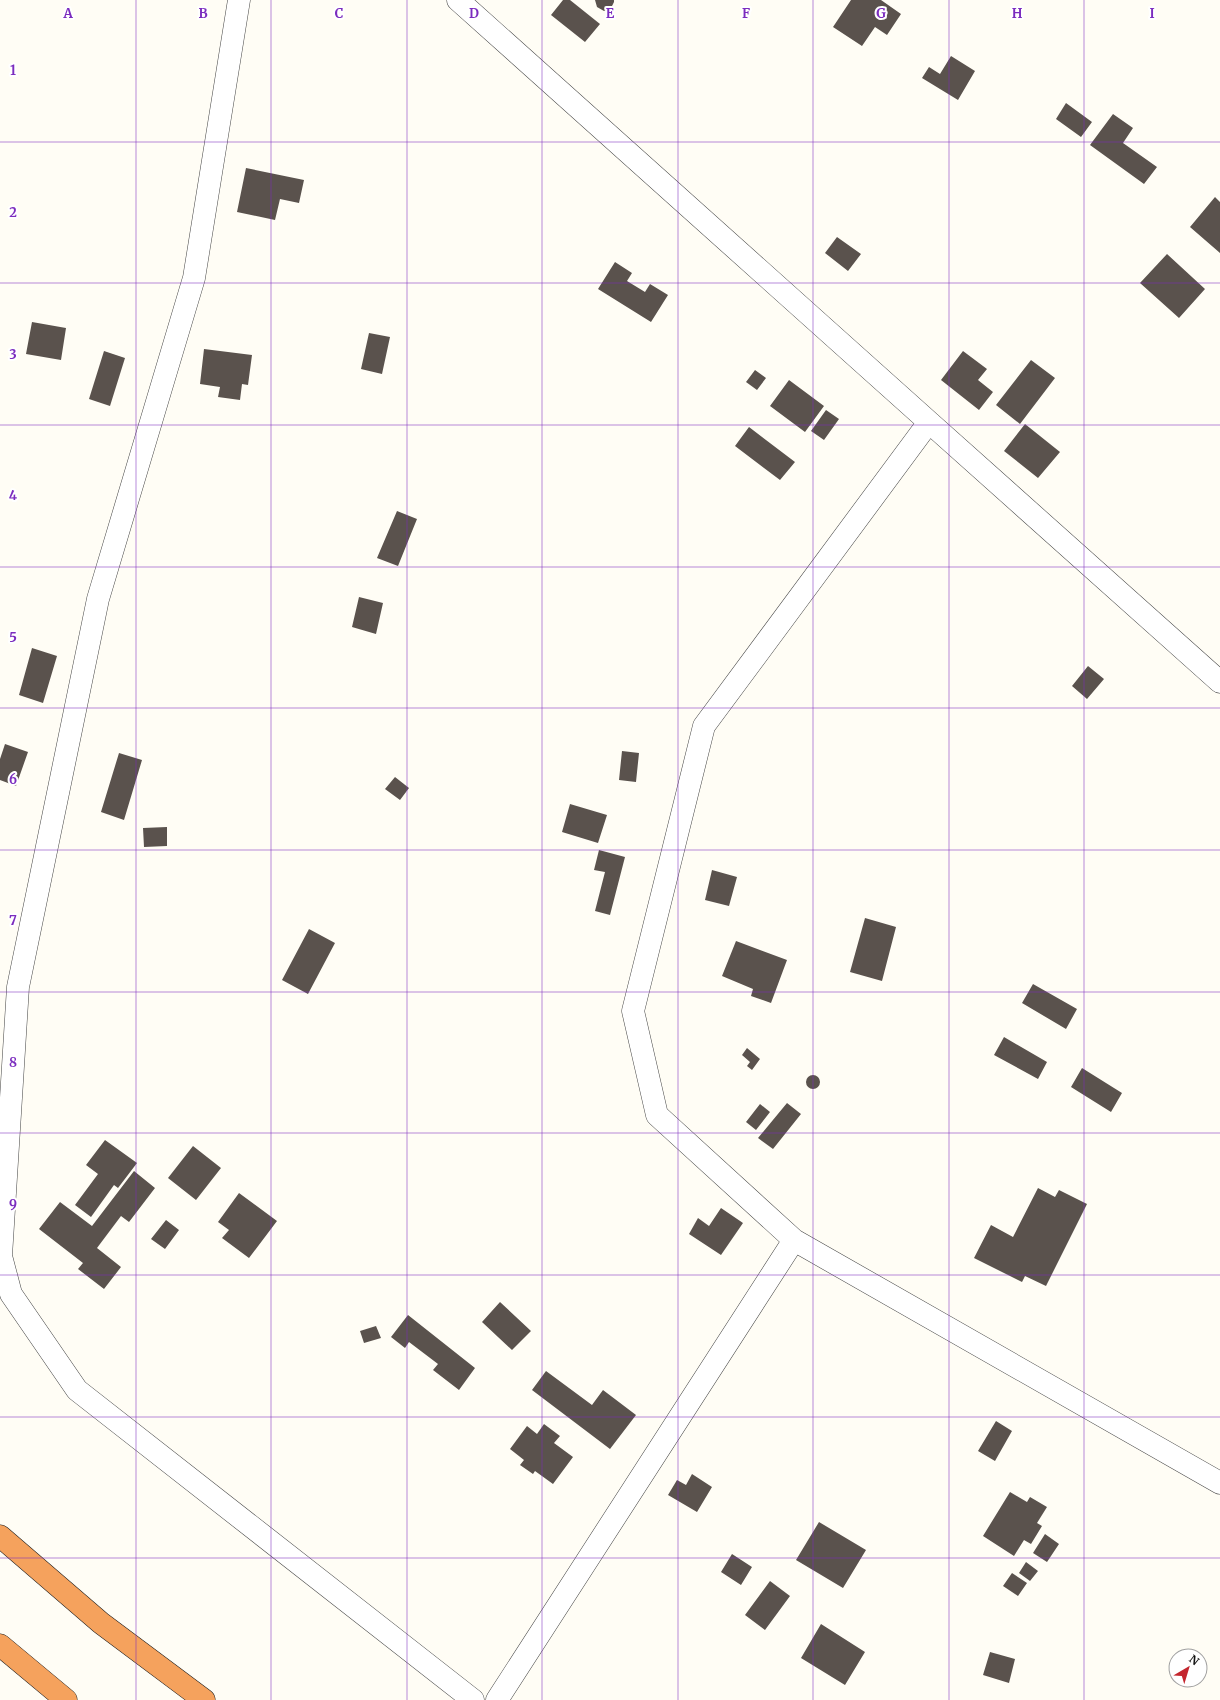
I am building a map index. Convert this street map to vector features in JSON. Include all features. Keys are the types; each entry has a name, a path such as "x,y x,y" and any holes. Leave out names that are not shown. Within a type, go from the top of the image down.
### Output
{"highway":[{"path":"0,1536 101,1623 204,1700"},
{"path":"0,1645 66,1700"}],"street":[{"path":"239,0 194,278 98,599 18,987 1,1256 11,1294 77,1390 473,1700"},
{"path":"458,0 1220,682"},
{"path":"928,422 704,726 633,1011 657,1115 794,1240 1220,1483"},
{"path":"497,1700 794,1240"}],"building":[{"path":"563,0 570,0 600,24 585,42 551,15"},
{"path":"595,0 614,0 614,2 611,8 604,11 597,7"},
{"path":"851,0 881,0 901,14 887,35 875,27 862,46 833,27"},
{"path":"951,56 975,71 958,100 922,78 929,67 940,74"},
{"path":"1066,103 1092,122 1081,137 1056,119"},
{"path":"1113,114 1133,128 1123,143 1157,167 1144,184 1090,145"},
{"path":"246,168 304,180 299,203 280,199 275,220 237,212"},
{"path":"1215,197 1220,202 1220,253 1190,227"},
{"path":"837,237 861,254 848,271 825,253"},
{"path":"1167,254 1205,289 1179,318 1140,283"},
{"path":"615,262 632,273 627,281 645,292 650,284 668,295 651,322 598,289"},
{"path":"32,322 66,328 61,360 26,354"},
{"path":"369,333 390,337 382,374 361,369"},
{"path":"204,349 252,355 248,385 242,384 240,400 218,397 220,387 200,384"},
{"path":"104,351 125,358 110,406 89,399"},
{"path":"963,351 987,369 978,380 993,392 979,410 941,380"},
{"path":"1031,360 1055,378 1020,424 996,405"},
{"path":"755,370 766,378 757,390 746,382"},
{"path":"789,380 824,406 805,432 770,406"},
{"path":"826,410 839,419 824,440 811,431"},
{"path":"1025,424 1060,452 1038,478 1004,451"},
{"path":"749,427 795,462 780,480 735,446"},
{"path":"397,511 417,519 398,566 377,558"},
{"path":"359,597 383,603 376,634 352,627"},
{"path":"32,648 57,656 43,703 19,695"},
{"path":"1088,666 1104,679 1087,699 1072,686"},
{"path":"5,744 28,752 16,786 0,780 0,759"},
{"path":"622,751 639,753 636,782 619,780"},
{"path":"119,753 142,760 124,820 101,812"},
{"path":"395,777 409,788 400,800 385,789"},
{"path":"570,804 607,815 598,843 562,832"},
{"path":"167,827 167,846 144,847 143,828"},
{"path":"599,850 625,857 610,915 595,911 605,872 594,870"},
{"path":"712,870 737,877 729,906 705,900"},
{"path":"865,918 896,927 882,981 850,972"},
{"path":"309,929 335,943 308,994 282,980"},
{"path":"736,941 787,960 771,1003 751,996 753,989 722,976"},
{"path":"1033,984 1077,1009 1066,1029 1022,1003"},
{"path":"1004,1037 1047,1062 1038,1079 994,1055"},
{"path":"747,1048 760,1059 752,1070 747,1066 750,1062 742,1055"},
{"path":"1082,1068 1122,1093 1111,1112 1071,1087"},
{"path":"813,1075 818,1077 820,1082 818,1087 813,1089 808,1087 806,1082 808,1077"},
{"path":"787,1103 801,1114 773,1149 758,1138"},
{"path":"760,1104 770,1112 756,1130 746,1122"},
{"path":"105,1140 137,1163 118,1188 114,1185 91,1217 75,1205 98,1174 86,1165"},
{"path":"193,1146 221,1168 196,1200 168,1178"},
{"path":"134,1171 155,1188 129,1222 121,1216 97,1248 121,1267 104,1289 78,1269 83,1263 39,1229 60,1202 92,1226"},
{"path":"1038,1188 1055,1197 1059,1190 1087,1204 1046,1286 1025,1276 1022,1282 974,1258 991,1225 1013,1237"},
{"path":"239,1193 277,1221 249,1258 222,1238 229,1230 218,1222"},
{"path":"721,1208 743,1223 721,1255 689,1234 698,1218 709,1226"},
{"path":"166,1220 179,1230 165,1249 151,1239"},
{"path":"500,1302 531,1331 512,1350 482,1322"},
{"path":"408,1315 475,1368 459,1390 433,1370 438,1364 409,1342 405,1348 391,1337"},
{"path":"376,1326 381,1338 364,1343 360,1331"},
{"path":"546,1371 592,1405 603,1390 636,1415 610,1449 532,1390"},
{"path":"996,1421 1012,1431 995,1461 978,1451"},
{"path":"544,1424 560,1436 554,1443 573,1457 553,1484 535,1471 533,1474 520,1465 524,1460 510,1449 527,1426 537,1434"},
{"path":"692,1474 712,1487 697,1512 668,1495 677,1480 686,1485"},
{"path":"1010,1492 1027,1502 1030,1497 1047,1507 1037,1523 1042,1526 1031,1544 1024,1540 1014,1556 983,1536"},
{"path":"819,1522 866,1550 843,1588 796,1560"},
{"path":"1045,1534 1059,1544 1047,1562 1033,1553"},
{"path":"732,1554 752,1567 741,1585 721,1572"},
{"path":"1026,1562 1038,1571 1030,1581 1019,1573"},
{"path":"1012,1573 1027,1583 1018,1596 1003,1586"},
{"path":"770,1581 790,1596 765,1630 745,1615"},
{"path":"821,1624 865,1652 845,1685 801,1658"},
{"path":"990,1652 1015,1659 1009,1683 983,1675"}]}
